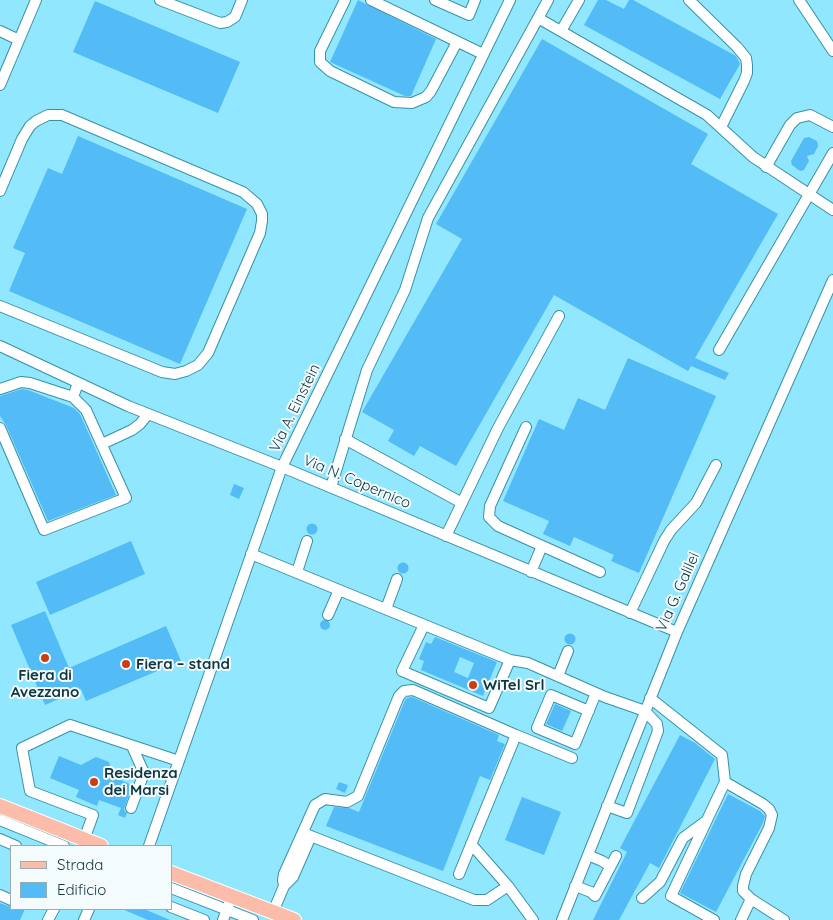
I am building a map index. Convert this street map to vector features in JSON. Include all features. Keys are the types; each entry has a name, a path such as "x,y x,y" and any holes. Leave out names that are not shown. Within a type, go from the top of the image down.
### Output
{"main road":[{"path":"0,806 68,842 84,840 98,845"},
{"path":"172,873 294,920"}],"street":[{"path":"0,84 36,0"},
{"path":"160,0 220,23 227,22 234,17 242,0"},
{"path":"345,0 320,51 320,62 330,71 394,102 412,103 426,96 457,42"},
{"path":"372,0 483,54"},
{"path":"435,0 469,15 475,0"},
{"name":"Via A. Einstein","path":"149,845 282,467 510,0"},
{"path":"331,487 367,370 408,283 428,218 548,0"},
{"path":"561,31 579,0"},
{"path":"689,0 738,46 746,58 747,73 721,127"},
{"path":"799,0 833,51"},
{"path":"538,18 701,111 721,127 740,147 766,167 833,210"},
{"path":"0,31 19,40"},
{"path":"0,191 22,139 30,126 48,115 62,115 243,192 257,204 262,214 262,221 260,233 208,353 198,365 186,371 174,374 162,372 0,306"},
{"path":"766,167 790,125 797,118 810,115 833,127"},
{"path":"719,350 833,154"},
{"name":"Via G. Galilei","path":"562,920 677,632 833,280"},
{"path":"446,536 501,421 559,316"},
{"name":"Via N. Copernico","path":"0,346 148,414 331,487 677,632"},
{"path":"0,389 21,382 30,383 73,397 86,410 126,498 44,530 0,428"},
{"path":"73,397 78,383"},
{"path":"102,444 132,430 148,414"},
{"path":"526,427 490,506 489,516 498,526 600,572"},
{"path":"345,439 462,503"},
{"path":"630,613 666,537 696,503 716,465"},
{"path":"297,572 307,541"},
{"path":"531,572 542,546"},
{"path":"251,554 510,660 528,662 596,693 646,710 657,724 658,731 628,813 608,806"},
{"path":"386,609 397,580"},
{"path":"328,615 339,590"},
{"path":"424,625 402,671 489,708 510,660"},
{"path":"558,676 568,650"},
{"path":"273,912 284,886 283,877 307,834 316,805 321,800 328,798 347,802 358,796 399,696 407,690 413,690 572,758"},
{"path":"589,711 551,695 537,728 575,744 589,711 596,693"},
{"path":"650,698 722,755 725,782 671,896 714,920"},
{"path":"84,840 93,815 30,792 22,748 70,725 179,761"},
{"path":"459,874 516,735"},
{"path":"132,746 144,774 132,808"},
{"path":"725,782 763,804 772,815 769,828 743,881 744,891 751,899 784,920"},
{"path":"0,820 68,842"},
{"path":"642,898 660,882 683,838 707,821"},
{"path":"307,834 474,900 487,900 508,886"},
{"path":"0,839 14,845"},
{"path":"471,844 508,886 534,920"},
{"path":"588,855 610,866"},
{"path":"575,886 591,892 595,896 616,856"},
{"path":"172,888 253,920"},
{"path":"223,920 232,896"},
{"path":"741,920 751,899"},
{"path":"172,907 204,920"}],"building":[{"path":"358,0 436,39 411,96 405,96 330,62"},
{"path":"598,0 606,0 624,9 629,0 633,0 736,56 740,64 720,99 584,25"},
{"path":"95,1 240,62 218,113 73,52"},
{"path":"542,39 708,134 691,164 778,214 695,358 729,373 725,380 691,366 688,371 554,295 456,466 420,446 414,456 388,441 394,430 362,412 462,239 436,224"},
{"path":"78,136 247,209 180,364 9,291 25,253 13,248 48,168 62,174"},
{"path":"809,137 817,141 818,146 814,154 807,156 809,161 804,170 800,171 792,165 791,161 804,138"},
{"path":"628,358 716,396 639,573 611,561 614,555 574,537 570,546 543,534 549,521 503,501 539,419 564,430 578,398 605,410"},
{"path":"22,389 74,408 80,414 116,495 48,521 6,425 0,416 0,396"},
{"path":"234,484 244,488 239,499 230,495"},
{"path":"310,524 314,524 317,529 316,533 310,534 307,531 307,527"},
{"path":"131,541 145,574 50,615 36,582"},
{"path":"401,563 405,563 408,568 407,572 401,573 398,570 398,566"},
{"path":"45,611 69,668 166,626 181,661 86,701 81,689 45,705 11,625"},
{"path":"323,620 327,620 330,625 329,629 323,630 320,627 320,623"},
{"path":"568,634 572,634 575,639 574,643 568,644 565,641 565,637"},
{"path":"435,637 497,662 483,696 421,670 424,661 419,659 426,642 431,644","holes":["460,657 474,663 468,678 454,672"]},
{"path":"412,697 499,735 497,741 505,744 490,780 480,776 443,871 326,826 334,807 349,808 359,812 405,700"},
{"path":"555,704 571,711 562,731 546,724"},
{"path":"680,735 695,743 715,759 659,868 650,863 619,920 593,920 627,852 620,848"},
{"name":"Residenza dei Marsi","path":"59,756 81,765 96,757 109,762 114,777 132,785 124,810 127,813 125,818 118,815 121,808 99,800 97,806 76,797 79,790 50,778"},
{"path":"339,782 348,785 345,793 336,789"},
{"path":"728,794 760,811 765,816 716,912 680,893"},
{"path":"522,797 561,812 544,855 505,840"},
{"path":"0,903 10,907 10,910 25,910 20,920 0,920"},
{"path":"124,910 146,910 170,920 148,920"}],"place":[{"name":"Fiera di Avezzano","path":"45,658"},
{"name":"Fiera – stand","path":"126,664"},
{"name":"WiTel Srl","path":"473,685"},
{"name":"Residenza dei Marsi","path":"94,782"}]}
